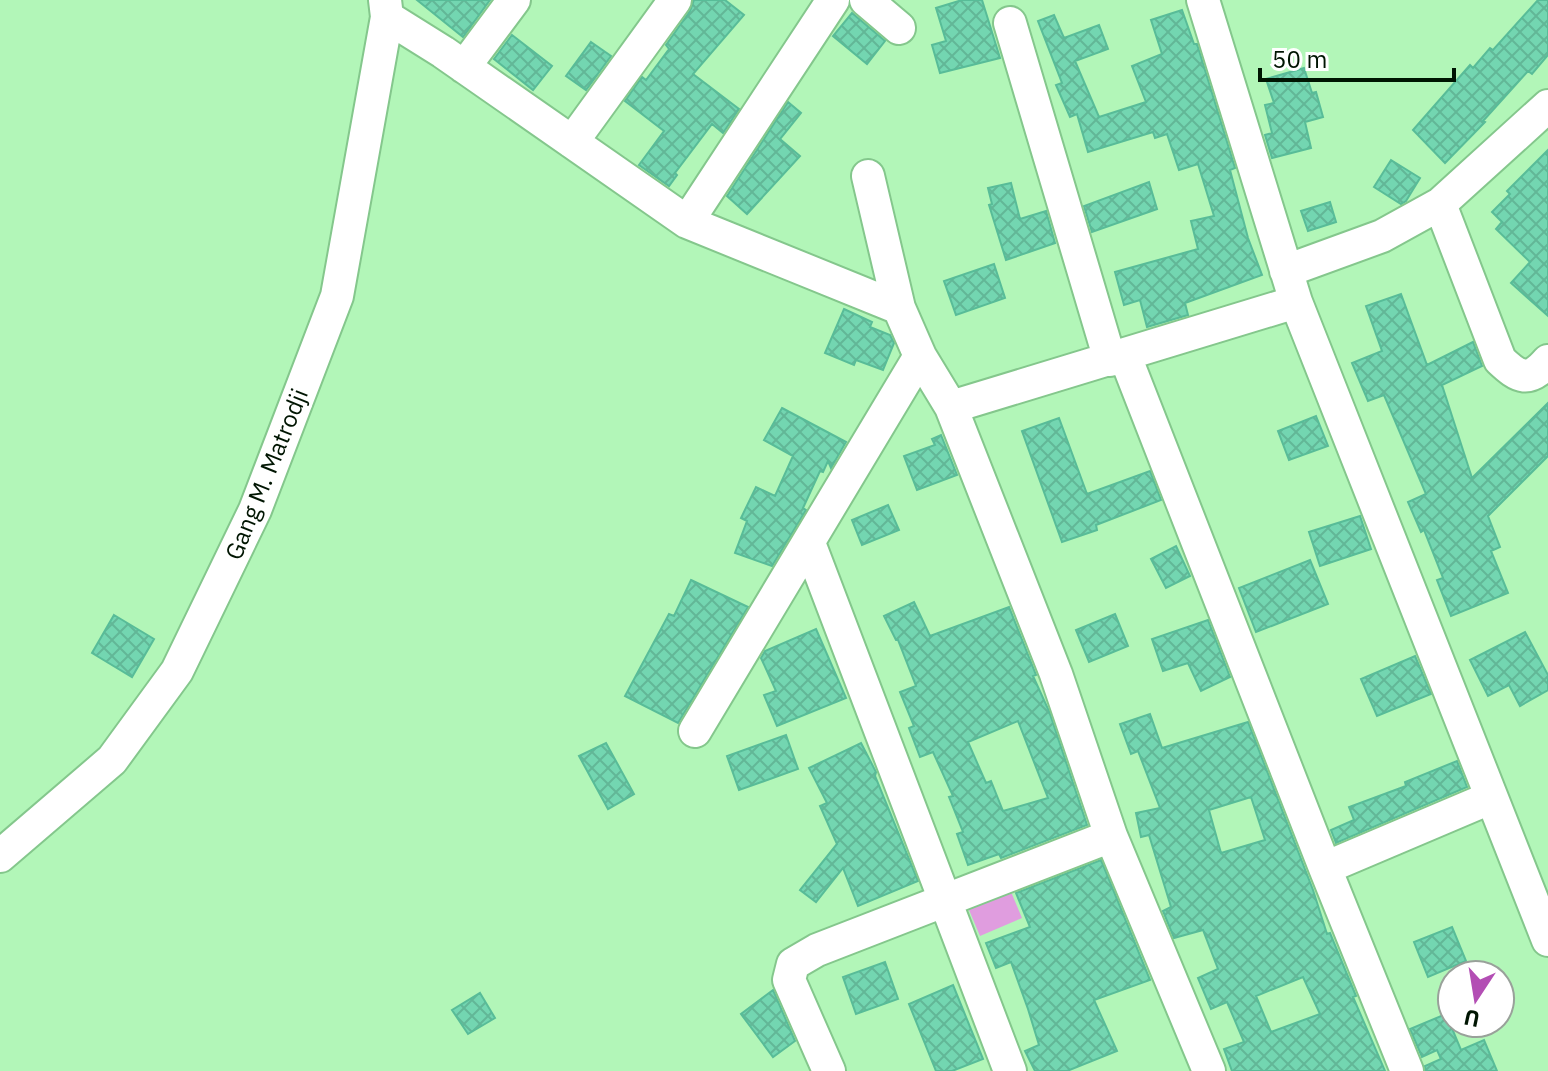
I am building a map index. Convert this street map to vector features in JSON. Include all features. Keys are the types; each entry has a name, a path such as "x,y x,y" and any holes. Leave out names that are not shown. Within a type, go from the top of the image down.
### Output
{"street":[{"path":"464,67 514,0"},
{"path":"572,142 675,0"},
{"path":"687,222 833,0"},
{"path":"866,0 899,28"},
{"path":"1203,0 1296,302 1548,940"},
{"path":"386,8 464,67 687,222 899,308"},
{"name":"Gang M. Matrodji","path":"0,856 112,760 177,671 255,510 337,296 386,8"},
{"path":"1010,23 1118,358 1407,1071"},
{"path":"1286,271 1382,236 1440,204 1548,106"},
{"path":"868,176 899,308 920,356 951,407 1056,674 1111,836 1209,1071"},
{"path":"1440,204 1500,360 1515,375 1530,376 1548,361"},
{"path":"951,407 1296,302"},
{"path":"695,731 920,356"},
{"path":"809,543 1010,1071"},
{"path":"1325,868 1490,798"},
{"path":"829,1071 789,980 793,964 817,950 1111,836"}],"shaded area":[{"path":"1006,880 1022,918 980,936 964,898"}],"building":[{"path":"417,0 490,0 463,37"},
{"path":"694,0 725,0 744,15 693,74 739,109 723,133 712,124 675,173 677,175 669,186 639,165 664,131 625,101 642,77 646,80 669,49 666,45 690,11"},
{"path":"962,0 982,0 1000,58 940,73 932,45 946,41 936,8"},
{"path":"1538,0 1548,0 1548,55 1532,74 1528,71 1445,163 1413,130 1470,65 1473,68 1490,48 1493,50"},
{"path":"1182,10 1194,44 1197,44 1235,168 1230,170 1248,238 1262,275 1185,303 1188,315 1147,327 1140,300 1124,305 1115,272 1198,249 1191,221 1214,216 1198,164 1179,170 1167,134 1155,138 1153,132 1088,152 1077,114 1070,117 1056,85 1062,83 1038,21 1054,15 1064,38 1099,25 1108,49 1075,61 1099,117 1146,102 1132,66 1162,54 1151,20"},
{"path":"852,13 885,41 867,64 833,36"},
{"path":"512,35 552,66 533,90 494,59"},
{"path":"591,42 611,56 586,90 566,76"},
{"path":"1304,68 1312,93 1316,92 1323,117 1305,122 1311,148 1272,158 1265,135 1272,133 1265,105 1274,103 1266,79"},
{"path":"788,102 801,113 780,139 800,156 747,214 727,196"},
{"path":"1548,150 1548,316 1511,283 1530,262 1496,229 1502,222 1492,212 1510,194 1507,191"},
{"path":"1391,160 1420,178 1401,204 1374,187"},
{"path":"1149,182 1157,209 1092,232 1084,206"},
{"path":"1011,183 1020,219 1046,211 1055,243 1006,260 989,205 992,204 988,188"},
{"path":"1330,202 1336,222 1308,231 1301,211"},
{"path":"994,264 1005,298 956,315 944,281"},
{"path":"1401,294 1427,365 1473,342 1482,366 1442,385 1472,478 1548,403 1548,456 1488,516 1500,547 1491,551 1508,593 1451,616 1437,580 1443,578 1424,530 1421,532 1408,502 1426,494 1384,395 1368,401 1352,363 1382,351 1366,306"},
{"path":"844,309 872,322 870,327 890,335 894,343 883,370 856,360 854,365 825,353"},
{"path":"782,408 846,442 831,468 828,461 823,472 820,471 803,508 806,510 772,566 735,553 747,521 741,518 756,487 775,496 793,456 764,440"},
{"path":"1316,416 1328,446 1289,460 1278,431"},
{"path":"1059,418 1087,494 1150,471 1161,500 1096,525 1097,530 1062,542 1022,431"},
{"path":"941,435 957,475 917,490 904,456 935,445 932,439"},
{"path":"888,505 899,530 862,545 852,520"},
{"path":"1360,516 1371,549 1320,566 1309,532"},
{"path":"1176,546 1190,576 1166,588 1151,559"},
{"path":"1310,560 1328,604 1256,632 1239,588"},
{"path":"691,580 748,607 678,723 625,696 669,614 674,616"},
{"path":"914,602 930,636 1009,607 1049,711 1087,825 1001,858 999,854 968,865 957,834 963,832 949,797 953,796 933,752 920,757 909,728 914,726 900,692 916,686 898,640 884,616","holes":["1018,721 1048,798 1003,811 991,781 986,783 968,742"]},
{"path":"1115,614 1128,646 1089,662 1076,630"},
{"path":"114,615 154,639 132,677 92,653"},
{"path":"1208,620 1230,677 1201,691 1188,663 1163,671 1152,639"},
{"path":"816,629 846,698 777,726 764,695 776,691 761,658 765,651"},
{"path":"1525,632 1548,675 1548,690 1520,706 1509,685 1488,696 1470,660"},
{"path":"1415,656 1431,694 1377,716 1361,679"},
{"path":"1150,714 1162,748 1248,722 1327,934 1330,933 1385,1071 1232,1071 1224,1049 1244,1042 1227,1002 1211,1009 1198,978 1218,969 1203,930 1174,938 1163,911 1171,907 1149,835 1141,837 1136,813 1160,808 1138,751 1131,754 1120,724","holes":["1251,797 1265,840 1221,853 1209,810","1303,977 1320,1014 1271,1032 1256,996"]},
{"path":"786,735 798,769 739,790 727,756"},
{"path":"606,743 634,794 608,809 579,756"},
{"path":"861,743 876,772 918,881 858,906 843,868 816,902 800,890 837,844 820,806 827,803 809,768"},
{"path":"1457,761 1467,787 1336,843 1331,830 1354,820 1349,807 1406,786 1405,782"},
{"path":"1101,860 1150,980 1094,1000 1117,1051 1067,1071 1035,1071 1025,1051 1039,1045 1011,962 996,968 986,943 1030,927 1016,893"},
{"path":"1452,927 1465,959 1436,959 1436,974 1428,977 1414,942"},
{"path":"885,962 898,999 856,1014 843,977"},
{"path":"953,985 983,1059 952,1071 936,1071 909,1004"},
{"path":"773,990 795,1041 773,1057 741,1014"},
{"path":"480,993 495,1018 468,1034 452,1010"},
{"path":"1436,1018 1436,1039 1456,1039 1461,1050 1484,1040 1497,1071 1426,1071 1425,1066 1441,1059 1437,1050 1422,1057 1410,1029"}]}
